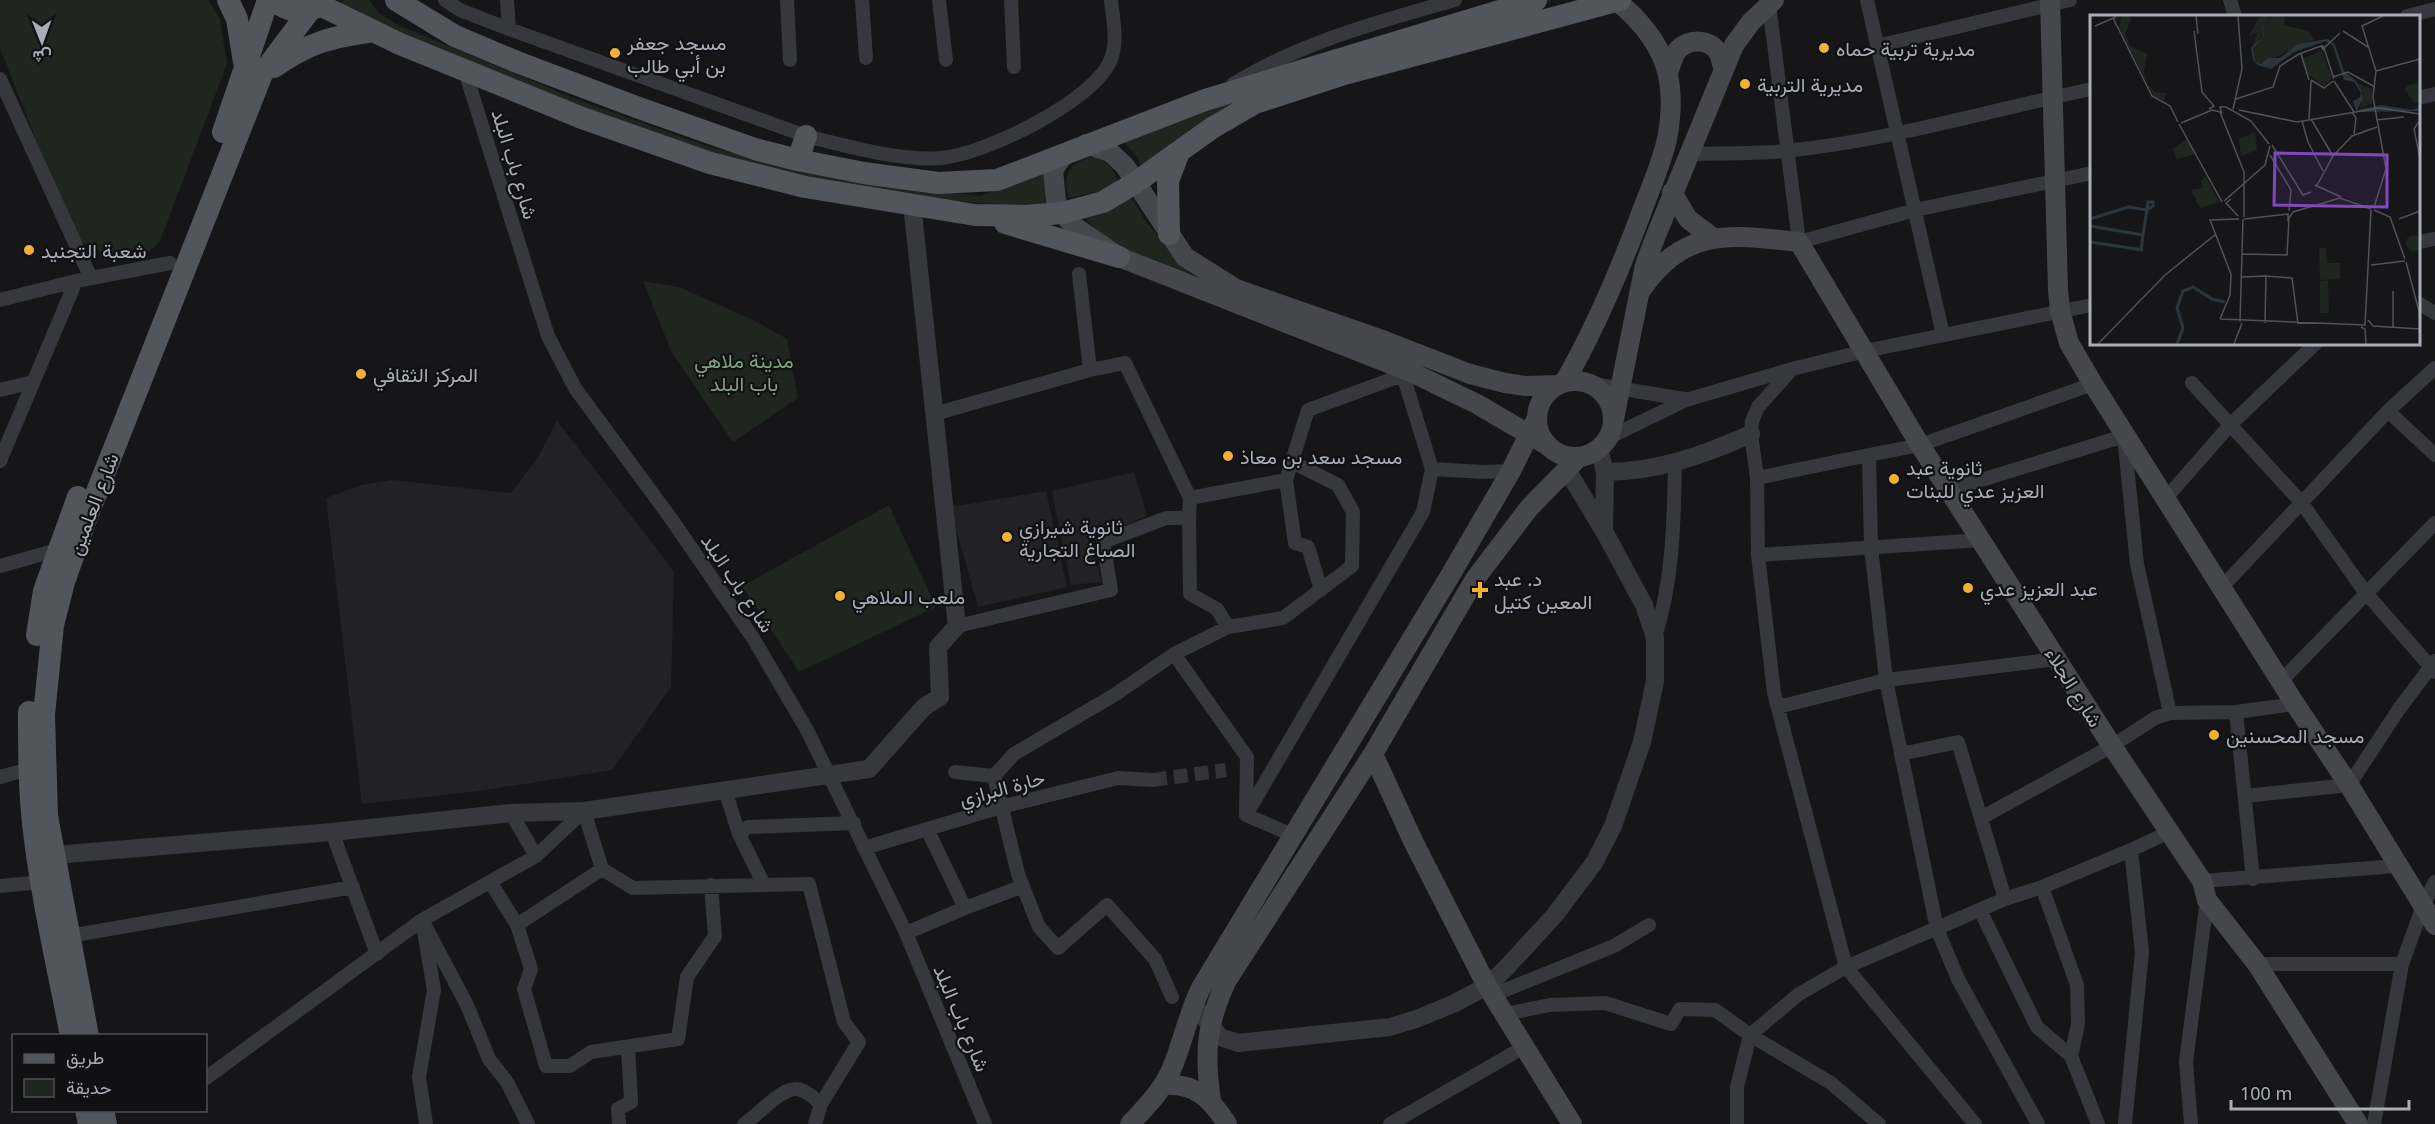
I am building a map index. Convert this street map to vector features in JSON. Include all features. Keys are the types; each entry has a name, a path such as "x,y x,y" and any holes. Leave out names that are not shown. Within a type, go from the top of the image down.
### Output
{"main road":[{"path":"228,0 254,72 308,45 336,36 374,32"},
{"name":"شارع العلمين","path":"88,1034 47,816 44,715 53,625 61,593 85,522 254,72 268,0"},
{"path":"274,0 288,9 320,5 374,32 582,118 711,163 805,187 975,215 1048,234 1119,257 1533,426 1547,445 1573,464"},
{"path":"399,1 455,36 517,62 755,149 798,160 938,183 997,180 1205,100 1536,0"},
{"path":"975,215 1025,216 1062,213 1103,202 1135,183 1212,128 1255,103 1341,75 1618,0 1649,33 1668,74 1670,114 1663,155 1592,334 1561,383 1542,398 1533,426 1510,471 1193,1004 1173,1067 1163,1085 1130,1124"},
{"path":"1211,1101 1206,1060 1209,1023 1227,980 1373,754 1475,579 1529,508 1573,464 1607,435 1621,390 1645,265 1672,192 1734,45 1751,22 1771,2"},
{"path":"2050,2 2060,311 2069,343 2124,436 2349,785 2435,925"},
{"name":"شارع العلمين","path":"71,1034 40,882 33,829 29,769 29,701 44,591 57,550 221,139 254,72 320,5"},
{"path":"1668,74 1675,53 1681,47 1697,41 1713,46 1723,68"},
{"path":"798,160 806,136"},
{"path":"1086,144 1110,152 1125,166 1185,257 1236,289 1385,341 1470,374 1505,384 1526,386 1584,381 1593,384 1605,393 1612,405 1607,435"},
{"path":"1169,234 1168,181 1179,152"},
{"path":"1065,153 1053,170 1056,201 1062,213 1075,226 1119,257"},
{"path":"1672,192 1688,219 1712,237"},
{"path":"1639,293 1650,277 1670,258 1694,243 1712,237 1798,242"},
{"name":"شارع الجلاء","path":"1798,242 1920,445 2169,832 2204,891 2257,964 2358,1124"},
{"path":"1373,754 1414,843 1490,990 1572,1124"},
{"path":"1163,1085 1184,1085 1203,1094 1211,1101 1227,1124"}],"street":[{"path":"446,0 460,10 509,29 806,136 839,144 927,158 958,155 988,146 1067,104 1087,90 1101,77 1111,59 1115,40 1111,0"},
{"path":"507,0 509,29"},
{"path":"787,0 790,60"},
{"path":"862,0 866,58"},
{"path":"939,0 946,60"},
{"path":"1011,0 1014,67"},
{"path":"1205,100 1269,63 1303,47 1360,27 1455,0"},
{"path":"1867,0 1943,335"},
{"path":"1877,46 2050,2 2070,0"},
{"path":"2230,0 2235,15"},
{"path":"1771,2 1798,242 1915,210 2090,173"},
{"path":"2414,10 2435,9"},
{"name":"شارع باب البلد","path":"464,68 548,336 562,365 591,412 672,520 753,638 831,775 906,933 986,1124"},
{"path":"0,79 91,278"},
{"path":"1689,154 1787,151 1897,132 2090,89"},
{"path":"2420,98 2435,94"},
{"path":"912,204 957,626"},
{"path":"2420,242 2435,239"},
{"path":"0,300 76,281 170,263"},
{"path":"1079,274 1090,370"},
{"path":"0,461 76,281"},
{"path":"2420,304 2435,313"},
{"path":"1604,531 1607,435 1686,400 1792,369 1865,351 2090,305"},
{"path":"2166,498 2231,424 2314,345"},
{"path":"934,414 1090,370 1125,363 1190,498 1190,594 1217,609 1228,627"},
{"path":"2222,587 2388,411 2435,368"},
{"path":"1792,369 1758,407 1752,421 1751,434 1757,478 1758,555 1774,693 1846,968 1976,1124"},
{"path":"1246,815 1423,512 1432,469 1407,373 1308,410 1286,480 1295,543 1308,547 1321,590"},
{"path":"0,390 33,382"},
{"path":"2192,383 2301,502 2366,592 2433,666 2399,709 2349,785 2245,796"},
{"path":"1593,384 1686,400"},
{"path":"1757,478 1920,445 2092,384"},
{"path":"2388,411 2435,455"},
{"path":"1605,472 1629,472 1675,462 1711,451 1751,434"},
{"path":"1949,490 2124,436 2137,564 2170,713"},
{"path":"1869,455 1871,547 1886,680 1937,929 1958,979 2038,1124"},
{"path":"994,776 1014,754 1116,694 1174,654 1228,627 1283,618 1352,566 1353,513 1338,485 1292,462"},
{"path":"1490,990 1582,881 1604,845 1621,807 1651,709 1655,681 1655,638 1665,600 1674,544 1675,462"},
{"path":"1573,464 1604,531 1644,605 1655,638"},
{"path":"1432,469 1510,471"},
{"path":"1190,498 1286,480"},
{"path":"54,855 332,832 511,813 584,811 869,769 924,707 940,697 938,648 957,626 1111,590 1103,542 1167,518 1189,518"},
{"path":"2281,681 2435,523"},
{"path":"1758,555 1981,540"},
{"path":"0,566 57,550"},
{"path":"1174,654 1247,757 1246,815"},
{"path":"1778,707 1886,680 2056,659"},
{"path":"1981,818 2112,746 2156,718 2170,713 2236,711 2295,704"},
{"path":"2236,711 2253,879"},
{"path":"1901,754 1958,742 2005,899"},
{"path":"0,777 29,769"},
{"path":"955,772 994,776"},
{"path":"994,776 1000,807 1023,886 1039,927 1058,948 1107,905 1155,959 1172,997"},
{"name":"حارة البرازي","path":"864,848 1000,807 1118,778 1153,780"},
{"path":"725,790 739,834 764,885"},
{"path":"207,1077 422,920 536,856 584,811"},
{"path":"584,811 602,869 633,888 809,884 844,1022 858,1042 821,1104 815,1124"},
{"path":"511,813 536,856"},
{"path":"1246,815 1295,836"},
{"path":"739,834 748,827 854,823"},
{"path":"927,829 964,908"},
{"path":"332,832 377,954"},
{"path":"1737,1124 1737,1088 1750,1035 1798,994 1846,968 2005,899 2042,887 2169,832"},
{"path":"2125,1124 2142,952 2131,850"},
{"path":"2191,1124 2186,1062 2204,891 2253,879 2397,866"},
{"path":"517,925 602,869"},
{"path":"0,886 40,882"},
{"path":"2374,1124 2402,964 2422,906 2435,882"},
{"path":"491,883 517,925 531,969 524,989 546,1066 570,1066 591,1052 678,1039 687,977 715,936 711,885"},
{"path":"906,933 1023,886"},
{"path":"69,936 353,887"},
{"path":"2042,887 2077,985 2078,1024 2071,1056"},
{"path":"1980,910 2037,1027 2071,1056 2098,1124"},
{"path":"422,920 434,990 418,1077 426,1124"},
{"path":"422,920 467,1005 489,1059 507,1082 528,1124"},
{"path":"1193,1004 1220,1037 1238,1043 1367,1030 1416,1019 1614,946 1649,925"},
{"path":"2257,964 2402,964"},
{"path":"1505,1014 1550,1005 1605,1003 1671,1024 1680,1009 1715,1010 1750,1035 1831,1083 1879,1124"},
{"path":"619,1124 618,1109 630,1102 628,1047"},
{"path":"1390,1124 1524,1047"},
{"path":"744,1124 754,1118 777,1096 792,1089 803,1090 821,1104"}],"shaded area":[{"path":"557,421 674,571 671,687 612,770 479,791 362,804 326,498 361,485 392,480 511,493 538,457"},
{"path":"1134,472 1147,516 1089,540 1102,582 1071,585 1052,491"},
{"name":"ثانوية شيرازي الصباغ التجارية","path":"1046,491 1067,587 978,607 950,507"}],"green space":[{"path":"0,0 208,0 220,19 227,64 160,241 150,251 105,254 89,247 73,234 0,48"},
{"path":"343,0 369,0 379,13 398,25 578,100 710,147 771,162 915,188 980,196 1046,172 1045,208 966,202 846,186 730,159 694,148 450,54 340,7"},
{"path":"1532,0 1553,0 1308,75 1243,100 1142,167 1137,157 1122,140 1243,93"},
{"path":"1093,156 1109,166 1118,182 1100,191 1069,198 1066,182 1069,171 1078,162"},
{"path":"1131,198 1147,223 1192,276 1127,252 1103,237 1082,215"},
{"name":"مدينة ملاهي باب البلد","path":"643,281 679,287 755,321 787,339 798,398 733,442 672,353"},
{"name":"ملعب الملاهي","path":"889,505 936,607 799,672 742,586"}],"tunnel":[{"path":"1153,780 1226,770"}],"place":[{"name":"مديرية تربية حماه","path":"1824,48"},
{"name":"مسجد جعفر بن أبي طالب","path":"615,53"},
{"name":"مديرية التربية","path":"1745,84"},
{"name":"شعبة التجنيد","path":"29,250"},
{"name":"المركز الثقافي","path":"361,374"},
{"name":"مسجد سعد بن معاذ","path":"1228,456"},
{"name":"ثانوية عبد العزيز عدي للبنات","path":"1894,479"},
{"name":"ثانوية شيرازي الصباغ التجارية","path":"1007,537"},
{"name":"عبد العزيز عدي","path":"1968,588"},
{"name":"د. عبد المعين كتيل","path":"1480,590"},
{"name":"ملعب الملاهي","path":"840,596"},
{"name":"مسجد المحسنين","path":"2214,735"}]}
